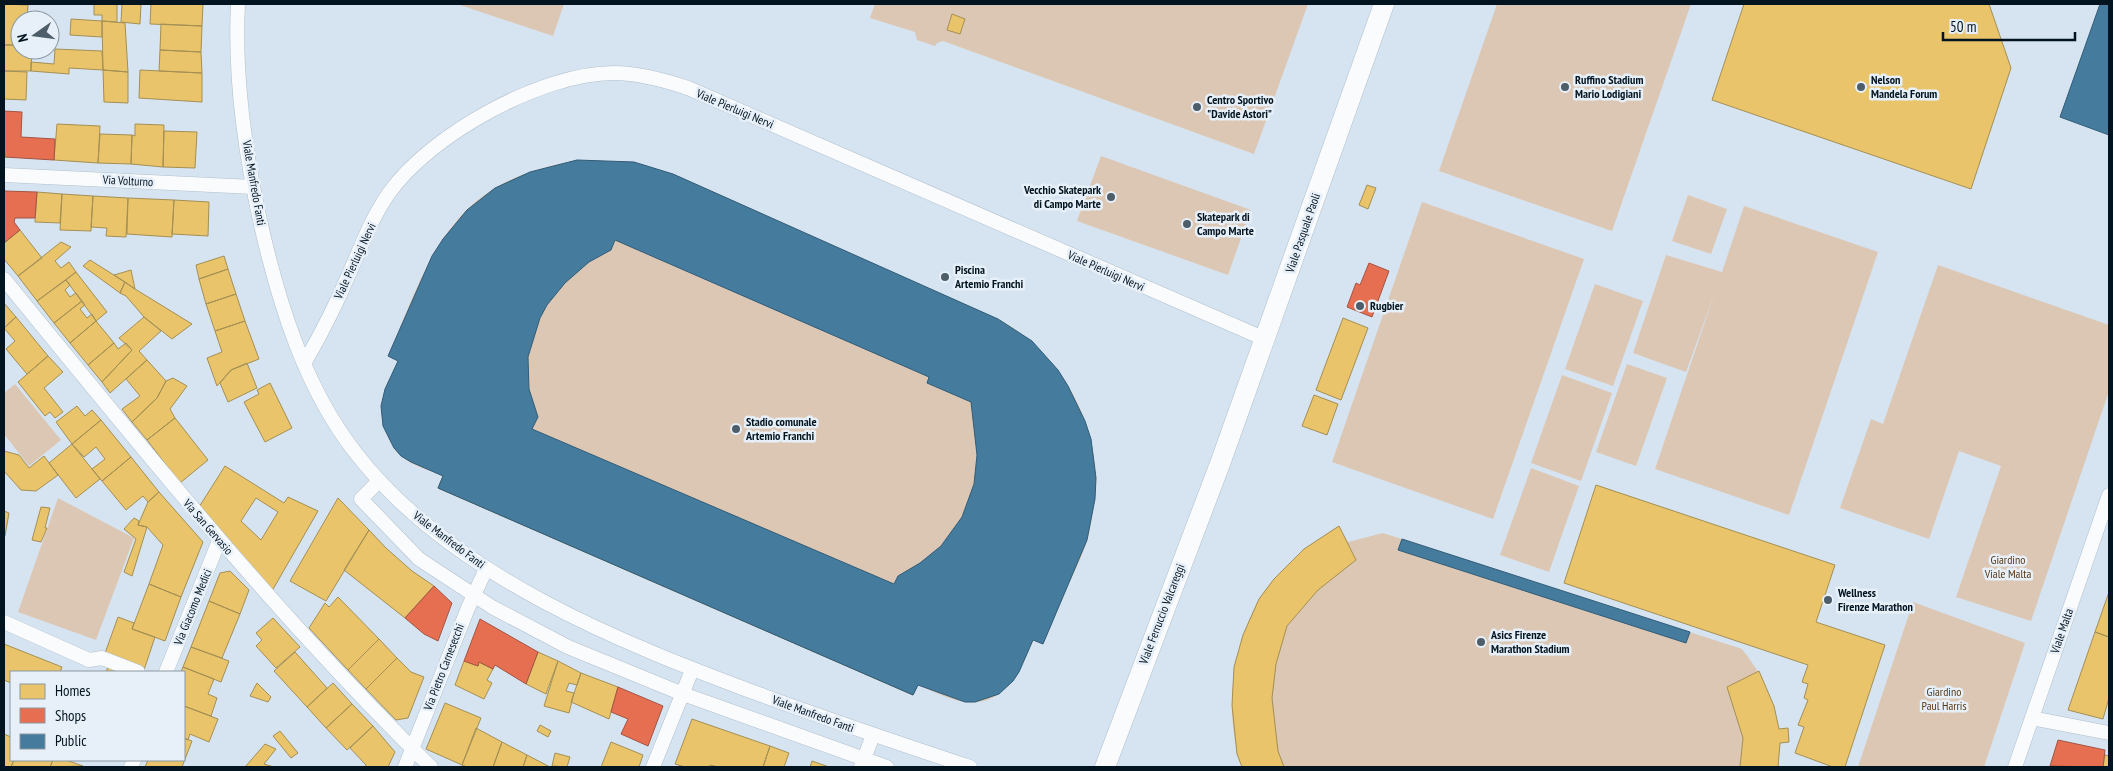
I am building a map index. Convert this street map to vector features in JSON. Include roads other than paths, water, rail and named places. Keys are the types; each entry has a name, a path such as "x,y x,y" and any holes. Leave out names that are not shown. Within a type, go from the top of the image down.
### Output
{"street":[{"name":"Viale Manfredo Fanti","path":"238,4 237,49 241,103 253,187 275,283 304,362 317,391 341,433 355,453 380,481 426,526 486,569 599,629 692,670 873,735 970,767"},
{"name":"Viale Pasquale Paoli","path":"1221,461 1384,4"},
{"name":"Viale Pierluigi Nervi","path":"304,362 324,328 382,205 398,183 424,156 472,121 534,91 571,79 614,73 639,75 688,88 1265,339"},
{"name":"Via Volturno","path":"4,175 253,187"},
{"name":"Via San Gervasio","path":"4,279 219,541 362,698 431,766"},
{"name":"Viale Ferruccio Valcareggi","path":"1105,767 1221,461"},
{"path":"380,481 361,499 419,559 474,595 568,647 683,694 862,763 888,767"},
{"name":"Viale Malta","path":"2014,767 2109,495"},
{"name":"Via Giacomo Medici","path":"166,671 219,541"},
{"name":"Via Pietro Carnesecchi","path":"405,767 486,569"},
{"path":"4,622 89,660 102,658 135,671"},
{"path":"653,767 692,670"},
{"path":"2032,718 2109,733"},
{"path":"862,763 873,735"}],"place":[{"name":"Ruffino Stadium Mario Lodigiani","path":"1565,87"},
{"name":"Nelson Mandela Forum","path":"1861,87"},
{"name":"Centro Sportivo \"Davide Astori\"","path":"1197,107"},
{"name":"Vecchio Skatepark di Campo Marte","path":"1111,197"},
{"name":"Skatepark di Campo Marte","path":"1187,224"},
{"name":"Piscina Artemio Franchi","path":"945,277"},
{"name":"Rugbier","path":"1360,306"},
{"name":"Stadio comunale Artemio Franchi","path":"736,429"},
{"name":"Wellness Firenze Marathon","path":"1828,600"},
{"name":"Asics Firenze Marathon Stadium","path":"1481,642"}],"park label":[{"name":"Giardino Viale Malta","path":"2008,567"},
{"name":"Giardino Paul Harris","path":"1944,699"}]}
